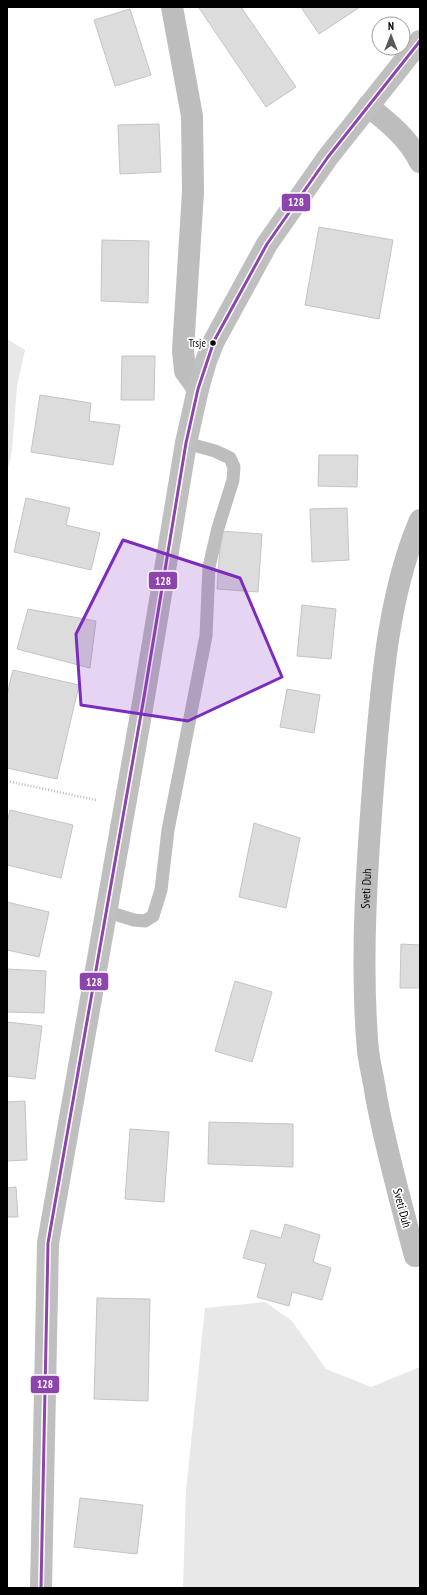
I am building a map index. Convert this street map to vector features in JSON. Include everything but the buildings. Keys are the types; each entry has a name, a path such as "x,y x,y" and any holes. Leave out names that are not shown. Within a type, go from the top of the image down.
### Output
{"main road":[{"path":"41,1588 48,1243 105,911 144,697 186,443 198,389 206,361 214,341 267,244 328,158 420,41"}],"street":[{"path":"172,7 192,116 193,192 183,350 185,371 198,389"},
{"path":"368,106 394,128 412,146 420,162"},
{"name":"Sveti Duh","path":"415,1256 386,1150 368,1052 365,967 368,845 379,720 391,623 409,546 420,520"}],"lane":[{"path":"105,911 134,920 145,921 153,916 161,890 168,830 206,636 209,566 218,528 233,480 234,467 230,458 215,451 186,443"}],"path":[{"path":"7,510 7,515"},
{"path":"7,781 90,799"}],"highlighted area":[{"path":"123,540 240,578 282,677 188,721 81,705 76,634"}],"shaded area":[{"path":"7,339 25,350 17,386 12,451 7,472"},
{"path":"265,1302 292,1321 326,1369 371,1387 420,1367 420,1588 183,1588 186,1491 205,1308"}],"transit line":[{"name":"128","path":"41,1588 48,1243 144,697 186,443 198,389 214,341 267,244 328,157 420,41"}],"place":[{"name":"Trsje","path":"213,343"}]}
